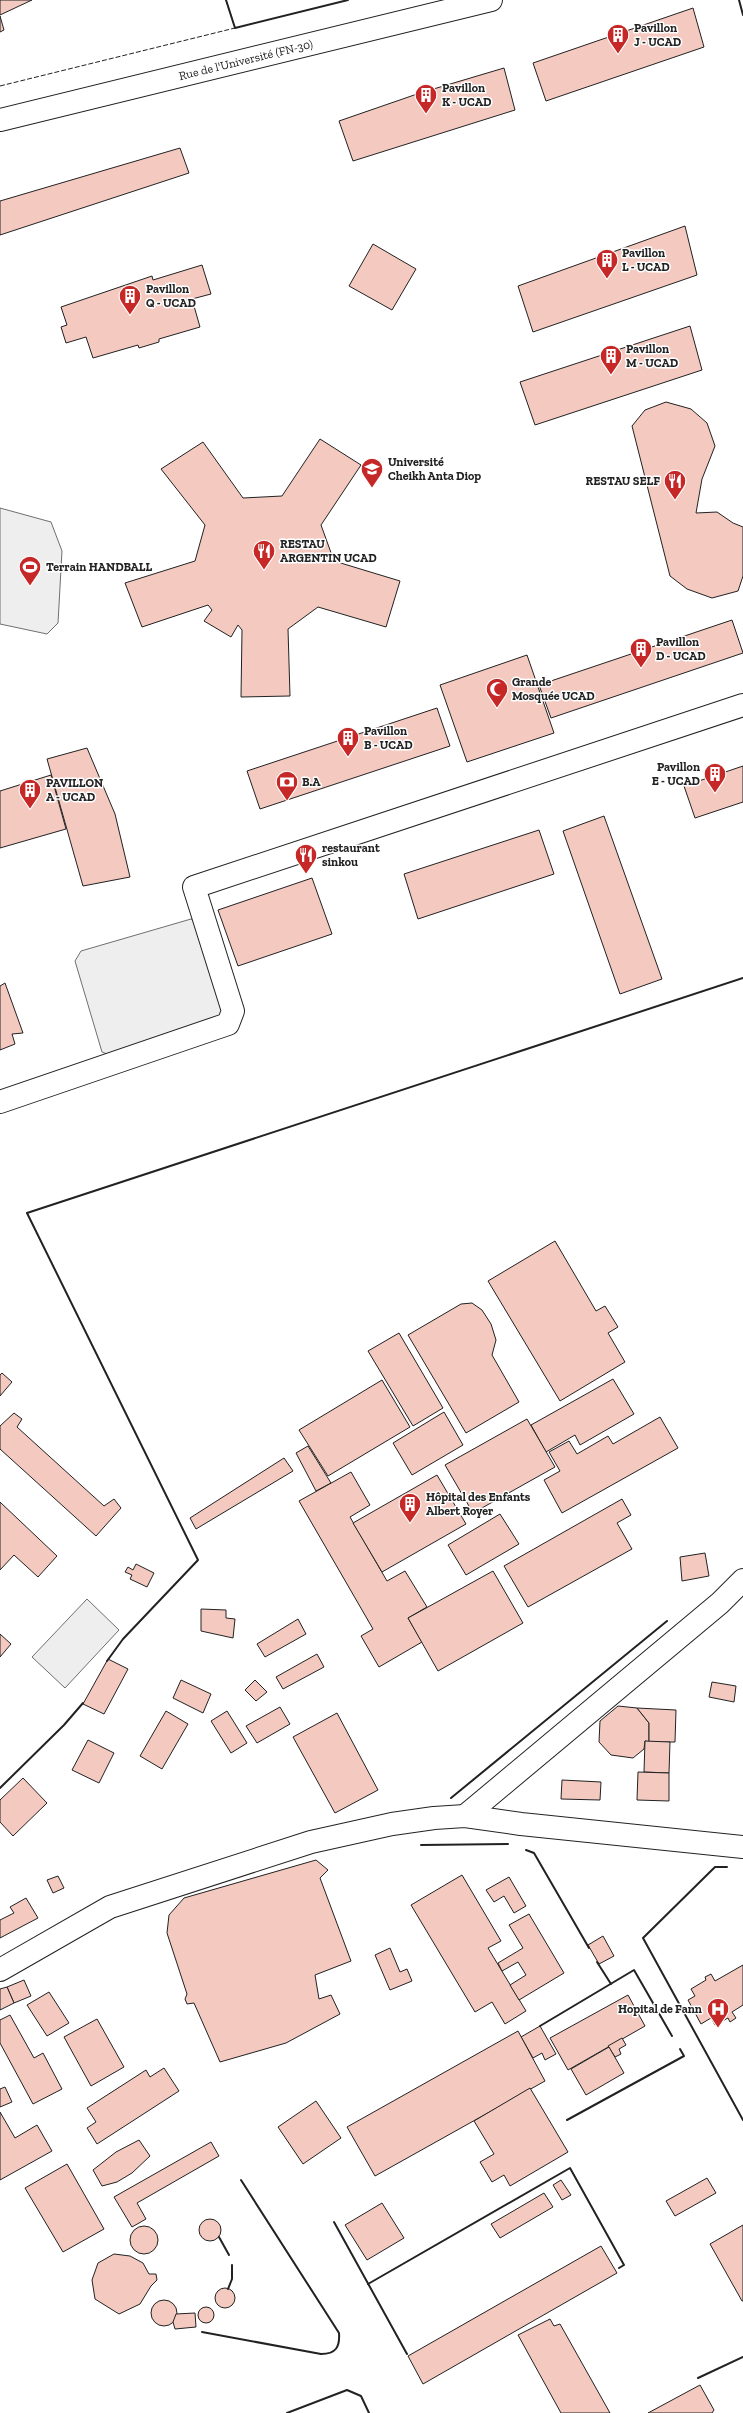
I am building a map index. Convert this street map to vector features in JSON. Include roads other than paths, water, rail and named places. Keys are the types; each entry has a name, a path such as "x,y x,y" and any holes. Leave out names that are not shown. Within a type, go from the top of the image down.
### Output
{"street":[{"name":"Rue de l'Université (FN-30)","path":"0,120 490,0"},
{"path":"0,1102 228,1024 232,1011 194,887 743,704"},
{"path":"465,1816 720,1603 743,1580"},
{"path":"0,1970 110,1907 311,1842 392,1824 434,1818 465,1816 521,1824 743,1847"}],"place":[{"name":"Pavillon J - UCAD","path":"618,54"},
{"name":"Pavillon K - UCAD","path":"426,114"},
{"name":"Pavillon L - UCAD","path":"607,280"},
{"name":"Pavillon Q - UCAD","path":"130,316"},
{"name":"Pavillon M - UCAD","path":"611,376"},
{"name":"Université Cheikh Anta Diop","path":"372,488"},
{"name":"RESTAU SELF","path":"675,500"},
{"name":"RESTAU ARGENTIN UCAD","path":"264,570"},
{"name":"Terrain HANDBALL","path":"30,586"},
{"name":"Pavillon D - UCAD","path":"641,668"},
{"name":"Grande Mosquée UCAD","path":"497,708"},
{"name":"Pavillon B - UCAD","path":"348,758"},
{"name":"Pavillon E - UCAD","path":"715,794"},
{"name":"B.A","path":"287,802"},
{"name":"PAVILLON A - UCAD","path":"30,810"},
{"name":"restaurant sinkou","path":"306,874"},
{"name":"Hôpital des Enfants Albert Royer","path":"410,1524"},
{"name":"Hopital de Fann","path":"718,2028"}]}
